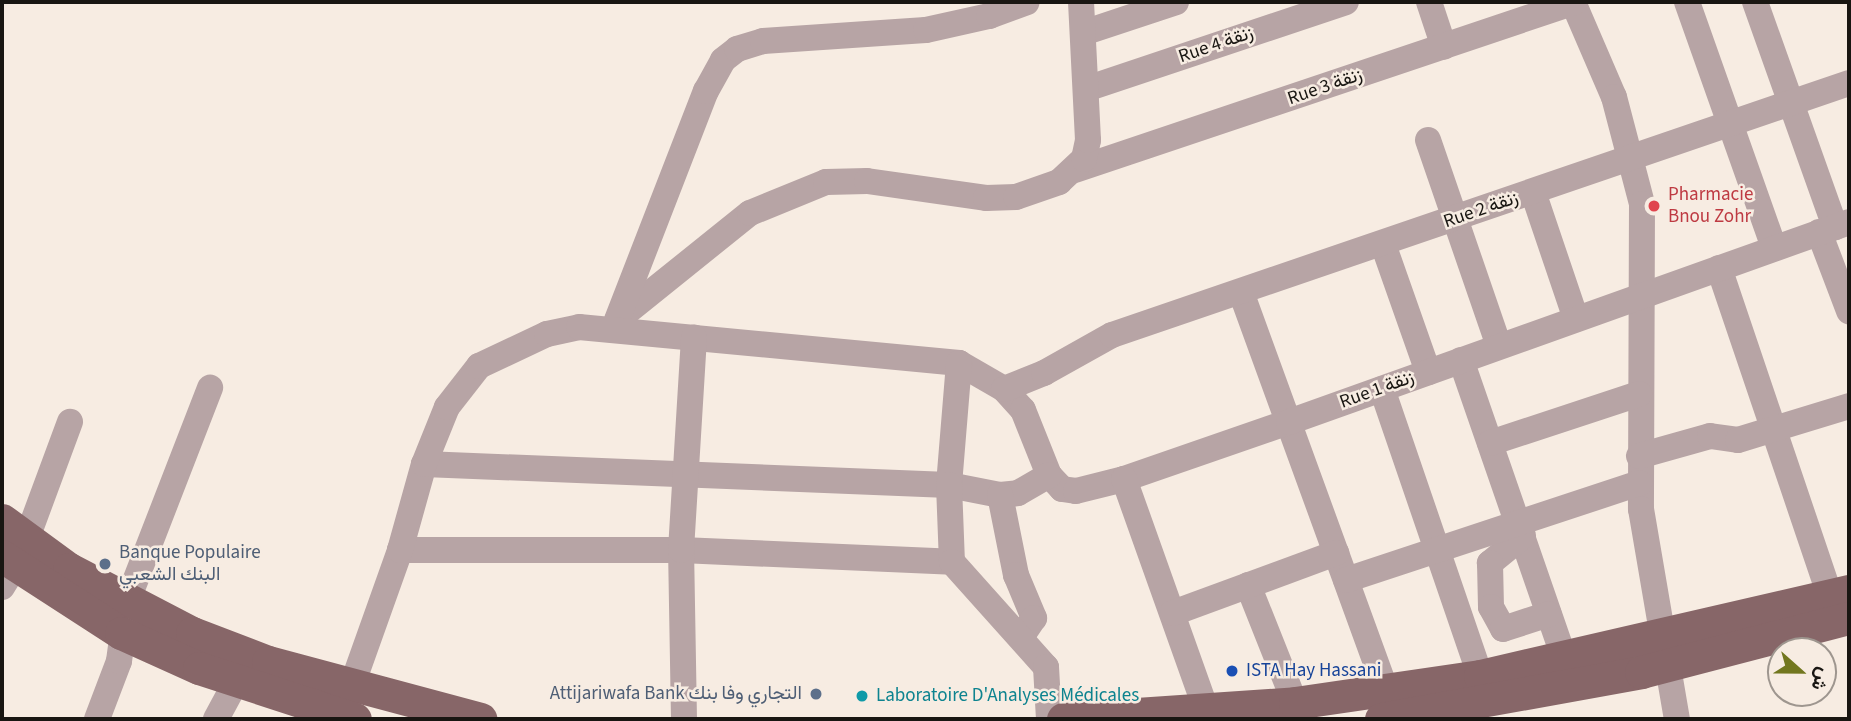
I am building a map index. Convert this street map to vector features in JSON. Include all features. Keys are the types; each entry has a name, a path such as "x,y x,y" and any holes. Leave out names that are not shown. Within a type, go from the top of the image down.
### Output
{"main road":[{"path":"10,553 237,680 349,707 481,719"},
{"path":"1063,719 1206,709 1383,705 1539,693 1665,650 1843,601"},
{"path":"124,617 268,662 349,707"},
{"path":"1383,705 1480,676 1564,657 1665,650"}],"street":[{"path":"616,323 706,91 723,61 737,49 763,41 926,30 989,16 1027,2"},
{"path":"1075,170 1087,149 1081,2"},
{"path":"1083,33 1176,2"},
{"name":"Rue 4 زنقة","path":"1086,89 1346,2"},
{"path":"1429,2 1444,47"},
{"path":"1574,2 1614,97 1632,157 1642,204 1639,483 1677,719"},
{"name":"Rue 3 زنقة","path":"616,323 722,231 750,213 818,185 867,181 950,195 1016,197 1059,182 1075,170 1574,2"},
{"path":"1687,2 1733,123 1774,248"},
{"path":"1755,2 1835,227 1849,312"},
{"name":"Rue 2 زنقة","path":"1004,388 1112,335 1849,83"},
{"path":"1429,140 1453,220 1499,346"},
{"path":"1533,192 1576,319"},
{"name":"Rue 1 زنقة","path":"1049,475 1062,489 1076,491 1124,479 1835,227"},
{"path":"1383,244 1428,372"},
{"path":"1720,268 1774,430 1843,601"},
{"path":"1241,292 1346,580 1383,705"},
{"path":"349,707 400,550 424,464 447,407 479,366 547,334 616,323 694,337 959,363 1004,388 1023,410 1049,475 1018,493 1000,495 949,485 424,464"},
{"path":"684,719 681,550 694,337"},
{"path":"1461,359 1564,657"},
{"path":"959,363 949,485 952,562 1022,636 1046,667 1049,719"},
{"path":"97,719 119,661 124,617 210,388"},
{"path":"1382,389 1480,676"},
{"path":"1490,443 1639,394"},
{"path":"1639,456 1710,436 1734,440 1849,407"},
{"path":"10,553 69,422"},
{"path":"1124,479 1206,709"},
{"path":"1346,580 1438,550 1521,529 1639,483"},
{"path":"1000,495 1016,575 1034,618 1022,636"},
{"path":"1521,529 1490,563 1491,607 1503,629 1549,614"},
{"path":"400,550 681,550 952,562"},
{"path":"1173,613 1336,553"},
{"path":"1248,585 1286,709"},
{"path":"216,719 237,680"}],"place":[{"name":"Pharmacie Bnou Zohr","path":"1654,206"},
{"name":"Banque Populaire البنك الشعبي","path":"105,564"},
{"name":"ISTA Hay Hassani","path":"1232,671"},
{"name":"Attijariwafa Bank التجاري وفا بنك","path":"816,694"},
{"name":"Laboratoire D'Analyses Médicales","path":"862,696"}]}
